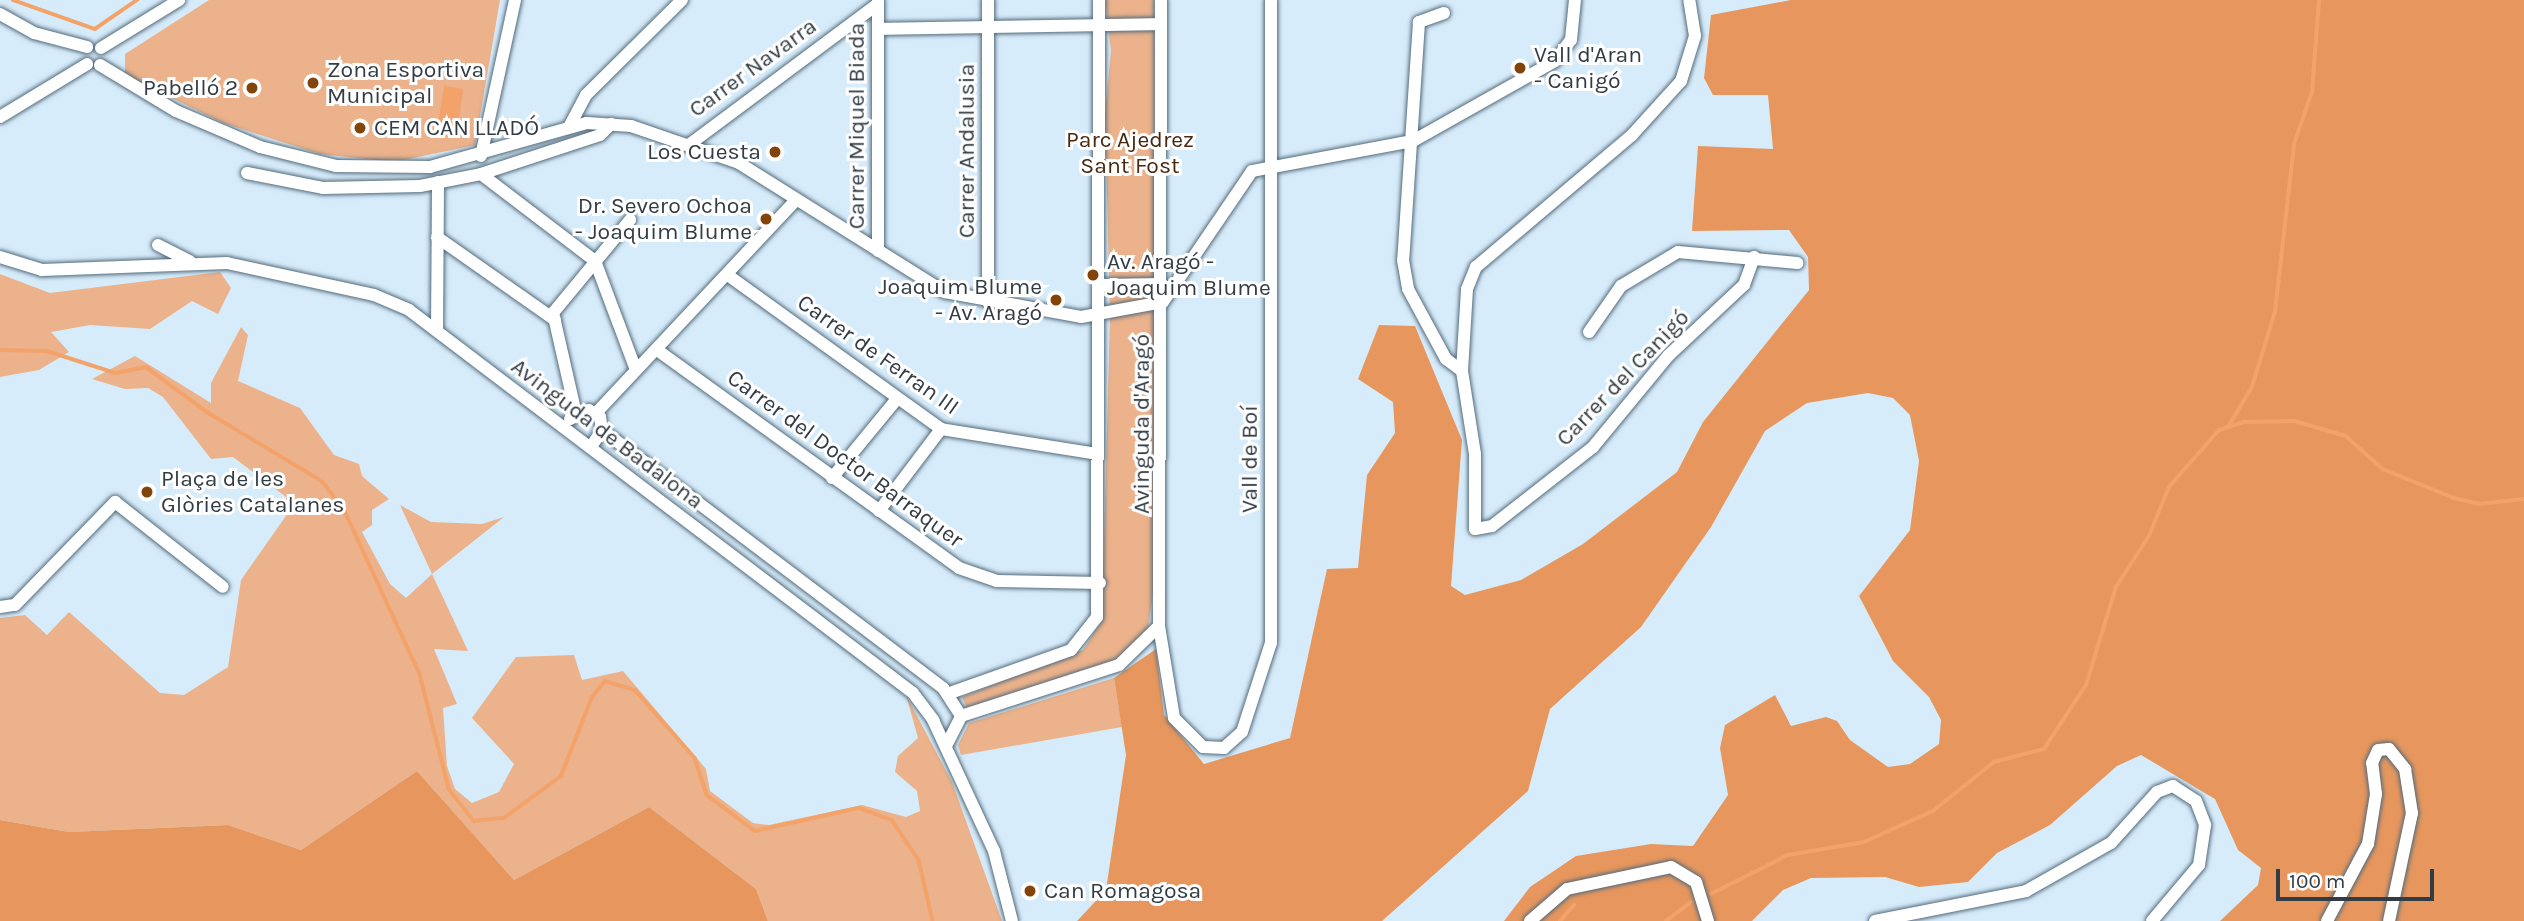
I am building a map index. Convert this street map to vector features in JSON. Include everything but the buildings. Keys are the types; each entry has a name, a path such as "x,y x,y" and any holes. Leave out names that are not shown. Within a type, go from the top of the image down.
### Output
{"street":[{"path":"0,117 93,64 101,48 179,0"},
{"path":"481,156 515,0"},
{"path":"569,127 580,102 682,0"},
{"name":"Carrer Andalusia","path":"988,0 988,302"},
{"name":"Avinguda d'Aragó","path":"950,693 1072,650 1097,617 1100,583 1097,454 1100,285 1099,0"},
{"name":"Avinguda d'Aragó","path":"1159,626 1163,302 1159,24 1161,0"},
{"name":"Vall de Boí","path":"1159,626 1174,718 1203,747 1224,748 1242,733 1271,643 1271,0"},
{"path":"87,47 93,64 188,116 260,147 336,166 381,170 481,156 569,127 611,124 690,144 739,163 945,292 1081,317 1163,302 1244,180 1272,163 1413,141 1555,61 1571,40 1575,0"},
{"path":"1462,371 1467,289 1476,267 1632,135 1681,81 1695,36 1689,0"},
{"name":"Carrer Miquel Biada","path":"878,2 878,251"},
{"name":"Carrer Navarra","path":"690,144 878,2"},
{"path":"1444,13 1419,22 1405,280 1446,359 1462,371"},
{"path":"0,14 34,33 101,48"},
{"path":"879,29 1159,24"},
{"path":"247,173 323,188 438,182 481,174 600,135 611,124"},
{"path":"481,174 595,261 636,370"},
{"path":"437,331 438,182"},
{"path":"562,427 576,414 596,413 729,276 796,200"},
{"path":"576,414 553,313 630,219"},
{"path":"437,237 555,320"},
{"path":"158,245 190,261"},
{"path":"1589,332 1615,291 1667,257 1690,250 1797,263"},
{"name":"Avinguda de Badalona","path":"0,257 42,270 190,261 227,263 374,295 437,331 913,693 946,746 998,861 1012,921"},
{"name":"Carrer del Canigó","path":"1462,371 1475,454 1472,520 1480,531 1593,447 1668,356 1738,292 1754,257"},
{"path":"1100,285 1162,284 1188,267"},
{"name":"Carrer de Ferran III","path":"729,276 941,429 1097,454"},
{"name":"Carrer del Doctor Barraquer","path":"657,350 832,478 974,575 1016,583 1100,583"},
{"path":"832,478 897,399"},
{"path":"596,413 602,430 950,693 961,716"},
{"path":"879,511 941,429"},
{"path":"591,447 602,430"},
{"path":"0,607 15,605 115,502 223,587"},
{"path":"946,746 961,716 1119,665 1159,626"},
{"path":"913,693 938,685"},
{"path":"2327,921 2368,844 2376,794 2372,763 2378,750 2389,749 2405,769 2412,813 2389,921"},
{"path":"1875,921 2026,891 2111,843 2157,792 2173,786 2196,801 2205,825 2199,865 2152,921"},
{"path":"1530,921 1567,889 1671,867 1696,882 1707,921"}],"green space":[{"name":"Zona Esportiva Municipal","path":"209,0 500,0 475,145 394,162 320,154 223,123 125,75 125,54"},
{"name":"Parc Ajedrez Sant Fost","path":"1105,0 1154,0 1155,576 1148,630 1114,663 967,708 962,697 1083,650 1102,621 1110,316 1105,113 1111,51"},
{"path":"220,272 231,288 218,314 192,301 150,329 90,325 51,332 69,352 39,370 0,377 0,274 50,293"},
{"path":"241,327 248,335 238,381 300,408 334,455 359,464 362,476 389,499 372,510 372,525 362,532 390,584 406,598 432,574 468,651 434,649 457,704 443,708 447,766 455,789 472,803 499,792 514,764 472,718 516,657 574,655 582,680 623,671 706,769 710,791 753,823 769,825 862,805 906,817 920,811 917,791 895,772 898,756 918,738 906,695 952,782 1002,921 768,921 756,889 649,807 514,880 417,771 301,850 228,825 69,832 0,820 0,618 25,615 47,635 69,612 160,693 184,695 228,667 241,580 288,513 286,497 233,457 211,459 163,397 148,388 125,389 92,379 135,356 211,403 211,383"},
{"path":"400,505 431,522 482,524 504,517 432,574"},
{"path":"1114,678 1122,727 961,755 958,745 969,723"}],"shaded area":[{"path":"1791,0 2524,0 2524,921 2220,921 2258,885 2261,868 2238,850 2215,799 2141,755 2117,766 2050,825 1997,853 1968,882 1919,887 1885,877 1811,878 1783,890 1752,921 1504,921 1530,887 1576,856 1651,844 1693,846 1728,795 1720,748 1725,725 1775,695 1791,726 1826,717 1837,721 1850,740 1888,767 1910,764 1939,744 1941,720 1929,697 1893,661 1859,596 1910,530 1919,461 1910,415 1893,398 1868,393 1807,403 1765,431 1711,527 1641,627 1550,709 1528,791 1382,921 1077,921 1106,890 1126,755 1114,678 1156,649 1164,715 1204,764 1290,738 1327,569 1358,568 1367,475 1395,433 1393,402 1358,379 1379,325 1415,326 1462,440 1451,586 1465,595 1521,580 1583,544 1677,472 1703,422 1809,290 1808,257 1789,230 1692,231 1698,146 1773,149 1768,95 1713,95 1704,78 1711,15"},
{"path":"444,86 463,89 458,127 438,125"},
{"path":"417,771 514,880 649,807 756,889 768,921 0,921 0,820 69,832 228,825 301,850"}],"waterway":[{"path":"13,0 95,29 137,0"},
{"path":"2228,427 2252,387 2275,312 2294,144 2312,92 2319,0"},
{"path":"0,350 47,351 116,373 146,367 207,412 322,481 344,509 420,674 449,789 474,821 504,818 561,776 592,697 605,681 635,690 695,758 707,795 755,831 859,808 892,820 919,860 933,921"},
{"path":"1711,894 1788,855 1864,842 1933,811 1994,762 2044,749 2086,685 2116,587 2149,536 2169,487 2219,430 2244,422 2295,421 2346,436 2383,469 2454,498 2479,504 2524,499"},
{"path":"1666,921 1691,902"},
{"path":"1560,921 1574,905"}],"place":[{"name":"Vall d'Aran - Canigó","path":"1520,68"},
{"name":"Zona Esportiva Municipal","path":"313,83"},
{"name":"Pabelló 2","path":"252,88"},
{"name":"CEM CAN LLADÓ","path":"360,128"},
{"name":"Los Cuesta","path":"775,152"},
{"name":"Dr. Severo Ochoa - Joaquim Blume","path":"766,219"},
{"name":"Av. Aragó - Joaquim Blume","path":"1093,275"},
{"name":"Joaquim Blume - Av. Aragó","path":"1056,300"},
{"name":"Plaça de les Glòries Catalanes","path":"147,492"},
{"name":"Can Romagosa","path":"1030,891"}]}
